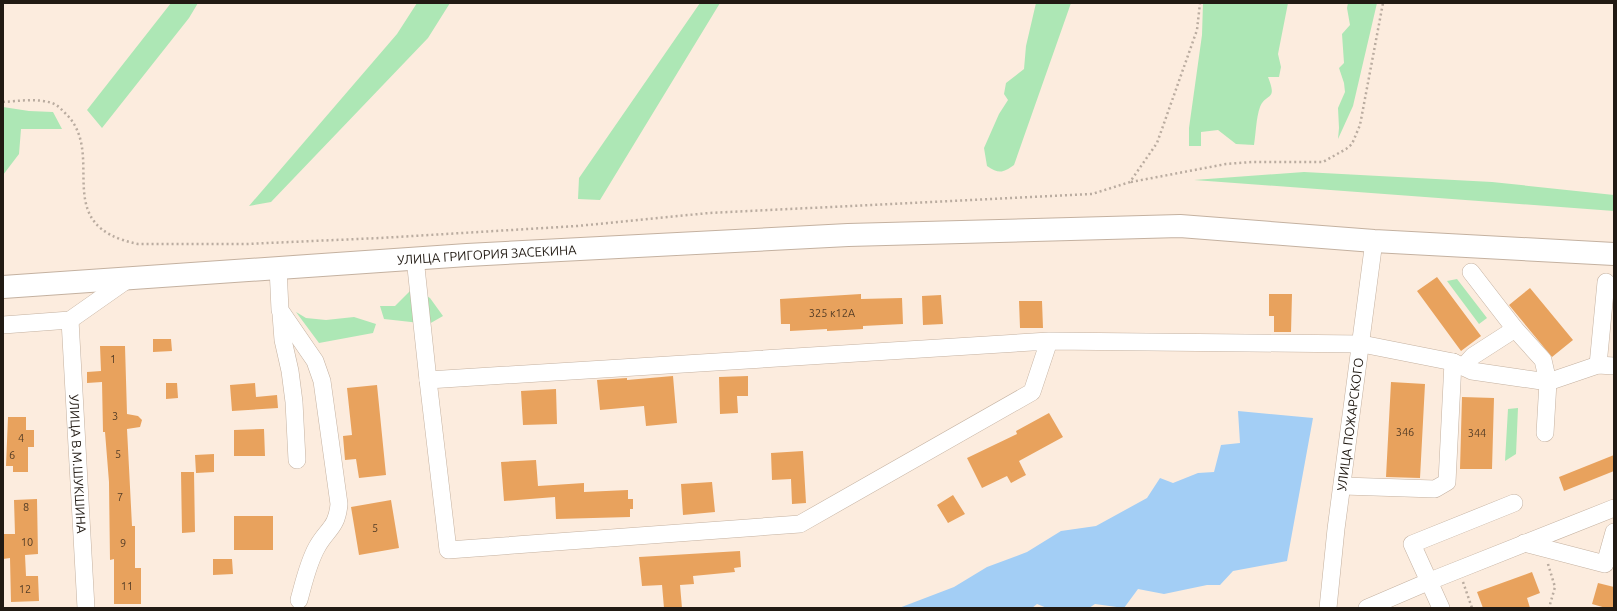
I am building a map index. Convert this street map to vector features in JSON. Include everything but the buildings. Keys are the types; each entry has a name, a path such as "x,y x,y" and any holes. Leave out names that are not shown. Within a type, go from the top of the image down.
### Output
{"main road":[{"name":"УЛИЦА ГРИГОРИЯ ЗАСЕКИНА","path":"3,287 127,280 278,267 416,258 848,236 1180,226 1374,241 1614,254"}],"street":[{"name":"УЛИЦА ПОЖАРСКОГО","path":"1328,608 1374,241"},
{"path":"416,258 428,380 448,550 800,524 1032,392 1049,342"},
{"path":"278,267 283,340 290,370 294,402 297,460"},
{"path":"1471,272 1515,329 1543,360 1548,382 1545,433"},
{"path":"3,325 70,320 127,280"},
{"path":"428,380 1049,342 1362,344 1458,364 1472,371 1548,382 1606,365 1606,282"},
{"path":"280,310 315,361 322,381 339,504 338,517 317,546 305,578 299,600"},
{"name":"УЛИЦА В.М.ШУКШИНА","path":"70,320 86,608"},
{"path":"1458,364 1515,329"},
{"path":"1343,486 1435,489 1447,482 1458,364"},
{"path":"1441,608 1412,544 1514,503"},
{"path":"1367,608 1459,569 1614,508"},
{"path":"1524,543 1605,564 1614,532"}],"path":[{"path":"1130,182 1157,143 1197,30 1200,3"},
{"path":"3,102 44,102 52,103 61,109 73,122 79,137 82,154 83,196 90,214 97,225 109,234 121,241 138,244 285,243 562,227 710,213 1092,194 1130,182 1226,164 1252,162 1323,162 1340,154 1352,144 1360,125 1383,3"},
{"path":"1544,548 1555,588 1549,608"},
{"path":"1459,569 1472,608"}],"green space":[{"path":"171,3 198,3 189,18 102,128 87,110"},
{"path":"417,3 450,3 428,38 271,202 249,206 397,34"},
{"path":"700,3 720,3 600,200 578,199 579,178"},
{"path":"1036,3 1071,3 1014,165 1001,172 987,166 984,148 999,114 1008,100 1004,94 1006,83 1024,69 1026,46"},
{"path":"1203,3 1288,3 1278,54 1281,67 1279,77 1268,77 1272,90 1270,96 1262,102 1260,107 1254,145 1236,144 1218,130 1201,132 1201,146 1189,146 1189,128 1202,35"},
{"path":"1348,3 1377,3 1353,106 1338,139 1338,108 1345,92 1344,83 1339,68 1344,63 1342,34 1350,25 1347,8"},
{"path":"3,107 29,111 53,112 62,129 21,129 19,154 3,175"},
{"path":"1304,172 1492,182 1614,195 1614,211 1194,180"},
{"path":"1457,279 1487,318 1479,324 1447,281"},
{"path":"413,288 430,298 443,316 429,324 384,319 380,306 395,306"},
{"path":"296,312 306,318 326,320 354,317 376,324 373,333 319,343"},
{"path":"1518,408 1516,454 1505,461 1508,409"}],"water":[{"path":"1238,411 1313,418 1287,561 1233,571 1220,585 1207,585 1164,594 1138,589 1124,608 1095,604 1089,608 1047,608 1037,604 1032,608 899,608 954,587 987,567 1027,552 1061,531 1096,526 1147,498 1160,478 1173,483 1198,473 1214,472 1221,445 1240,443"}]}
